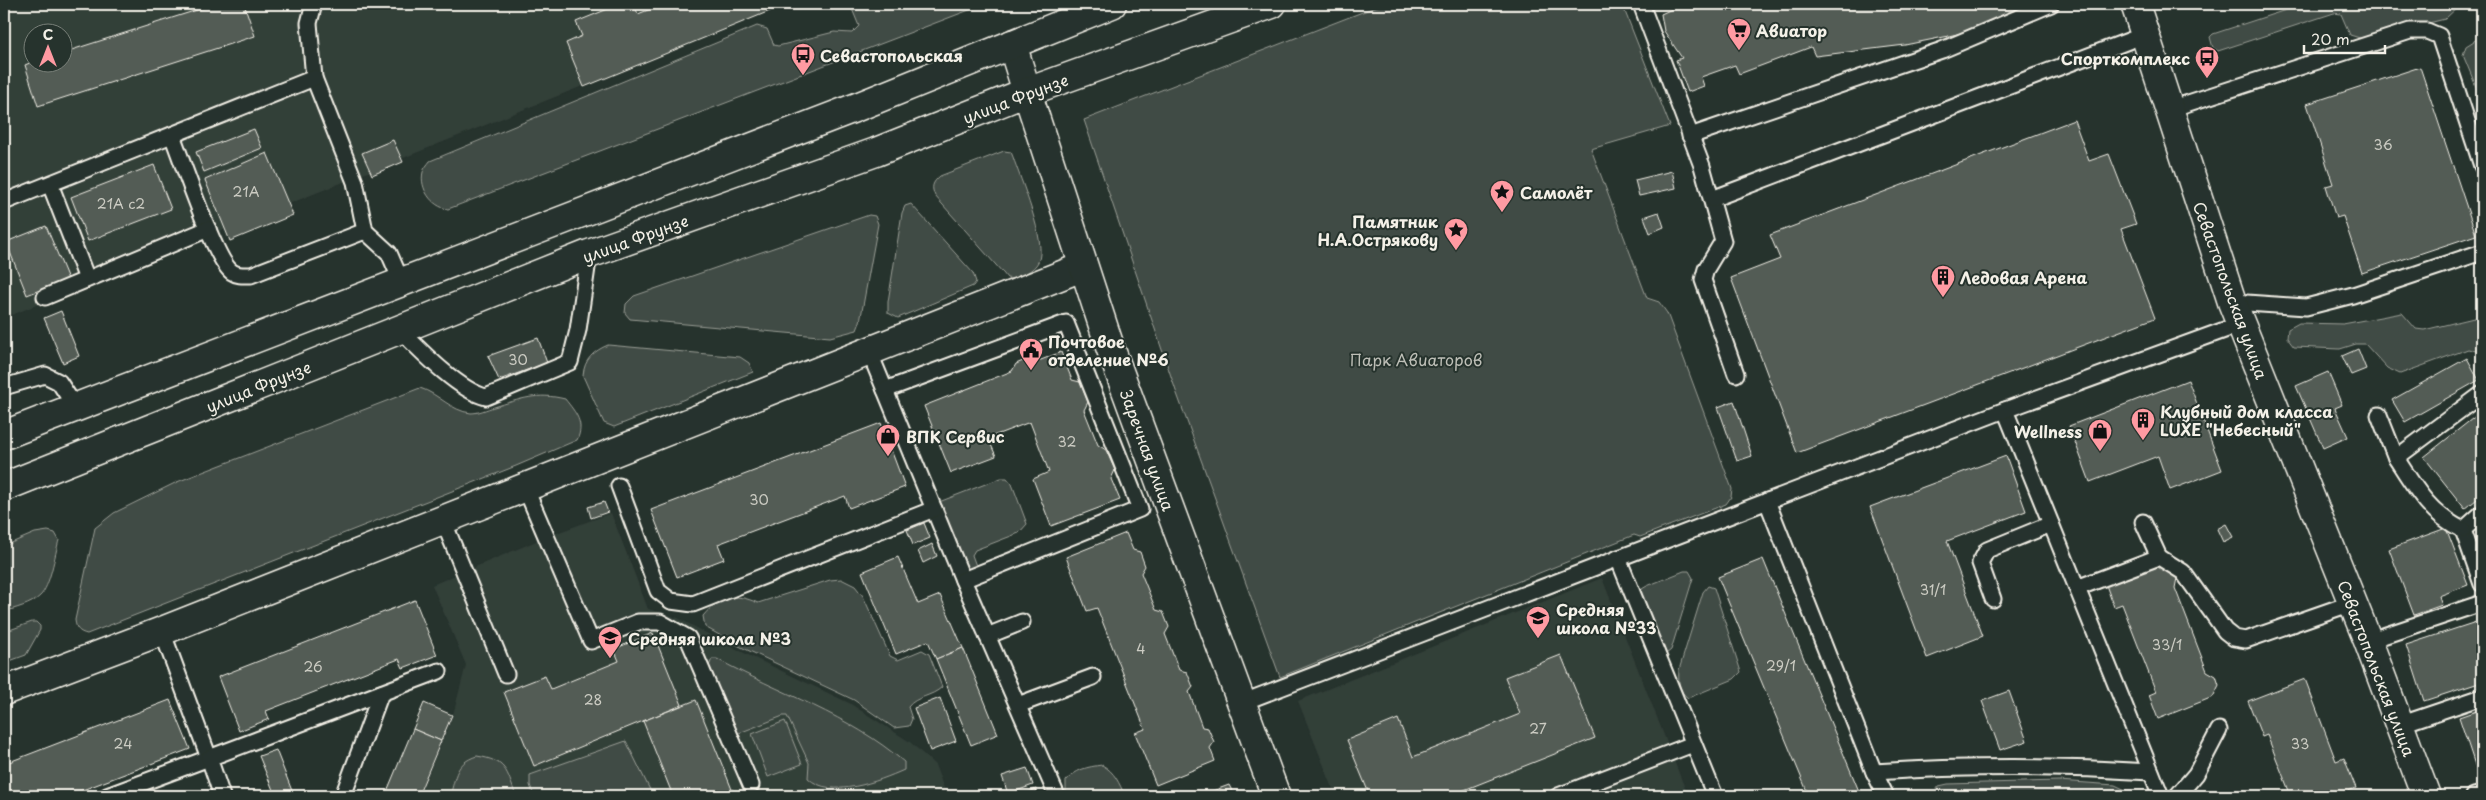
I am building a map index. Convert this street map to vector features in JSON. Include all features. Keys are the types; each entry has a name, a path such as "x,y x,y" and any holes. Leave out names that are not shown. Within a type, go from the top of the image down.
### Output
{"main road":[{"path":"4,435 857,107 1112,4"},
{"name":"улица Фрунзе","path":"4,487 589,254 876,152 1027,92 1272,4"},
{"name":"Севастопольская улица","path":"2135,4 2236,313 2368,641 2426,796"},
{"name":"Заречная улица","path":"1012,44 1082,267 1276,796"},
{"path":"4,691 162,632 1082,267"}],"lane":[{"path":"314,4 309,23 314,78 355,182 365,231 390,253 402,283"},
{"path":"1641,4 1712,198 1723,241 1706,269 1703,280 1736,374"},
{"path":"1690,136 1942,50 2051,4"},
{"path":"2170,109 2410,31 2427,31 2439,36 2482,166"},
{"path":"1712,198 2144,35"},
{"path":"4,202 314,78"},
{"path":"172,135 211,239 230,271 238,275 251,275 365,231"},
{"path":"50,184 87,279"},
{"path":"45,297 208,229"},
{"path":"1241,703 2005,410 2236,313 2306,307 2353,295 2482,252"},
{"path":"399,330 426,356 474,394 486,397 495,394 570,362 578,330 589,254"},
{"path":"885,390 1066,323 1140,509 963,580"},
{"path":"869,351 963,580 1057,796"},
{"path":"4,387 45,375 59,382 76,408"},
{"path":"2396,458 2482,394"},
{"path":"2005,410 2161,796"},
{"path":"2379,415 2396,458 2426,503 2446,521 2463,530 2482,584"},
{"path":"619,486 658,591 671,601 693,604 934,509"},
{"path":"524,487 591,641 638,622 660,622 688,638 751,785"},
{"path":"1767,501 1874,772 1886,796"},
{"path":"2463,530 2482,513"},
{"path":"442,520 506,674"},
{"path":"2143,522 2159,557 2183,572 2225,632 2234,638 2246,640 2352,604"},
{"path":"1993,599 1980,563 1987,550 2051,524"},
{"path":"2077,588 2159,557"},
{"path":"1618,558 1715,796"},
{"path":"2368,641 2482,603"},
{"path":"987,636 1022,622"},
{"path":"162,632 222,796"},
{"path":"107,796 439,671"},
{"path":"1018,706 1093,678"},
{"path":"343,796 381,693"},
{"path":"2399,725 2482,697"},
{"path":"2178,796 2196,774 2219,730"},
{"path":"1558,796 1693,744"},
{"path":"1874,772 1947,767 2065,766 2151,772"},
{"path":"2474,796 2482,794"}],"shaded area":[{"path":"4,4 787,4 4,318"},
{"name":"Средняя школа №3","path":"611,513 648,609 678,618 744,653 849,703 910,742 935,765 947,796 419,796 453,715 466,665 432,585 546,537"},
{"name":"Средняя школа №33","path":"1602,578 1688,796 1336,796 1298,701"}],"green space":[{"path":"850,4 985,4 448,209 432,201 425,190 422,178 423,172 430,161 757,26 767,29 774,45 778,46 834,32 852,33 859,26"},
{"name":"Парк Авиаторов","path":"1383,4 1622,4 1670,126 1591,149 1647,298 1659,302 1667,313 1732,489 1731,497 1726,504 1640,537 1634,535 1280,677 1176,391 1084,120"},
{"path":"2304,4 2461,4 2445,19 2363,39 2350,35 2341,14 2334,13 2218,51 2213,48 2210,37 2213,34"},
{"path":"2482,36 2482,101 2463,55 2466,46"},
{"path":"1004,151 1011,152 1013,157 1032,211 1040,253 1034,268 1013,279 1007,278 935,196 933,190 935,181 940,176"},
{"path":"911,204 973,273 976,282 973,286 898,318 888,313 888,302 902,213 905,206"},
{"path":"869,215 875,216 878,224 857,330 830,337 630,319 625,313 626,304 634,296"},
{"path":"2402,313 2416,329 2424,330 2482,316 2482,357 2476,351 2468,349 2400,374 2387,368 2365,344 2356,344 2340,349 2294,347 2287,338 2288,329 2299,323 2343,324"},
{"path":"608,345 740,357 749,363 753,372 614,427 604,423 583,376 585,365 591,356"},
{"path":"420,388 457,409 471,413 529,397 546,396 565,399 580,423 579,434 577,440 516,466 87,634 77,628 75,620 95,528 114,513 177,482"},
{"path":"1001,478 1007,478 1012,484 1027,524 1019,533 975,550 972,555 976,566 975,570 967,573 938,508 939,502"},
{"path":"48,531 55,533 59,540 44,592 32,602 4,612 4,546 35,533"},
{"path":"1684,571 1689,571 1693,578 1671,650 1666,654 1661,648 1640,594 1642,589 1647,586"},
{"path":"841,579 855,586 863,596 890,656 898,660 922,650 929,654 942,687 934,693 911,703 908,707 912,719 909,726 894,728 854,700 741,647 705,627 703,616 721,600 734,597 758,603 830,580"},
{"path":"1708,586 1714,588 1741,672 1734,679 1688,698 1680,686 1679,670 1703,592"},
{"path":"36,622 40,626 40,630 26,655 4,663 4,632"},
{"path":"712,659 717,659 861,731 883,745 904,762 904,770 882,779 855,786 829,788 818,784 808,778 809,763 787,716 739,733 733,730 709,666"},
{"path":"785,721 802,764 768,777 752,734"},
{"path":"626,741 653,796 534,796 530,785 530,775"},
{"path":"477,756 494,761 504,768 516,796 450,796 455,776 460,766"},
{"path":"1102,765 1119,782 1125,796 1066,796 1066,781 1070,777 1082,769"},
{"path":"2059,781 2115,785 2138,796 1932,796 1939,786 1948,784"}],"building":[{"path":"216,4 244,4 255,36 38,106 27,72 72,72 72,50"},
{"path":"620,4 634,4 638,14 663,4 787,4 584,87 566,43 582,36 576,22"},
{"name":"Авиатор","path":"1672,4 2036,4 1984,28 1905,45 1815,56 1811,47 1739,74 1735,65 1701,77 1704,86 1688,92 1676,60 1682,58 1664,31 1661,14 1674,8"},
{"path":"2420,67 2476,235 2362,273 2343,216 2336,218 2326,186 2333,184 2307,104"},
{"name":"Ледовая Арена","path":"2074,120 2089,161 2109,154 2136,224 2121,229 2155,318 1797,453 1731,278 1780,259 1770,235"},
{"path":"254,129 262,148 204,172 196,152"},
{"path":"4,132 10,144 4,148"},
{"path":"393,140 403,162 372,175 362,153"},
{"path":"267,153 293,215 230,241 205,180"},
{"path":"154,165 171,209 88,241 71,197"},
{"path":"1672,171 1676,188 1639,196 1635,180"},
{"path":"1659,212 1664,227 1650,233 1644,217"},
{"path":"46,226 68,279 27,295 6,242"},
{"path":"61,311 79,356 63,363 44,318"},
{"path":"538,338 547,363 499,380 488,356"},
{"path":"2358,349 2366,369 2351,375 2342,356"},
{"path":"1061,352 1072,380 1080,382 1088,402 1084,410 1098,445 1106,450 1115,470 1111,479 1120,500 1051,526 1033,479 1049,472 1030,422 988,438 996,456 951,473 924,406 1012,371 1016,364 1032,357 1041,360"},
{"path":"2467,358 2479,380 2405,422 2392,400"},
{"path":"2328,372 2342,405 2335,408 2348,437 2323,448 2296,386"},
{"name":"Клубный дом класса LUXE \"Небесный\"","path":"2188,380 2222,470 2170,490 2158,456 2090,482 2069,426"},
{"path":"1734,401 1752,456 1737,461 1718,407"},
{"path":"2482,411 2482,495 2465,509 2424,457"},
{"path":"881,423 905,487 849,508 845,496 718,544 724,559 677,577 651,510"},
{"path":"2006,456 2026,511 1947,541 1983,636 1927,658 1870,507"},
{"path":"604,502 608,512 591,518 588,507"},
{"path":"924,523 930,538 913,545 907,530"},
{"path":"2226,524 2233,537 2223,542 2217,529"},
{"path":"2446,528 2468,585 2439,596 2442,605 2414,615 2389,549"},
{"path":"1126,533 1133,550 1140,552 1145,566 1141,573 1156,610 1163,612 1169,627 1165,634 1179,670 1187,672 1193,687 1189,692 1202,727 1208,728 1214,742 1210,748 1215,761 1156,785 1135,733 1145,729 1097,608 1087,611 1066,557"},
{"path":"932,544 937,556 923,563 918,551"},
{"path":"898,557 918,604 940,595 963,648 936,659 928,641 896,654 862,572"},
{"path":"1763,559 1861,796 1809,796 1718,577"},
{"path":"2163,564 2173,569 2177,578 2175,588 2207,671 2216,676 2219,685 2213,697 2158,719 2149,695 2156,692 2122,604 2114,607 2106,585"},
{"path":"415,600 437,655 403,668 399,659 266,711 269,719 239,731 218,677"},
{"path":"2482,620 2482,682 2424,701 2406,645"},
{"path":"653,633 682,705 534,766 504,692 545,676 551,689 619,661 614,649"},
{"path":"963,648 998,734 971,745 936,659"},
{"path":"1561,655 1595,738 1449,796 1370,796 1347,740 1398,719 1413,757 1520,714 1505,677"},
{"path":"2305,679 2336,761 2344,758 2356,788 2348,791 2350,796 2291,796 2267,735 2262,737 2248,701"},
{"path":"2009,691 2027,741 2000,750 1982,701"},
{"path":"940,698 956,741 930,751 914,708"},
{"path":"170,700 190,749 67,796 4,796 4,764"},
{"path":"696,700 733,792 723,796 673,796 643,721"},
{"path":"424,703 452,715 441,741 413,729"},
{"path":"2482,709 2482,773 2478,774 2459,717"},
{"path":"413,729 441,741 418,796 385,796"},
{"path":"276,750 294,796 258,796 273,790 259,756"},
{"path":"1027,768 1033,785 1008,794 1002,776"},
{"path":"1229,785 1232,791 1239,792 1241,796 1199,796"},
{"path":"1036,789 1039,796 1019,796"}],"place":[{"name":"Авиатор","path":"1739,51"},
{"name":"Севастопольская","path":"803,76"},
{"name":"Спорткомплекс","path":"2207,79"},
{"name":"Самолёт","path":"1502,213"},
{"name":"Памятник Н.А.Острякову","path":"1456,251"},
{"name":"Ледовая Арена","path":"1943,298"},
{"name":"Почтовое отделение №6","path":"1031,371"},
{"name":"Клубный дом класса LUXE \"Небесный\"","path":"2143,441"},
{"name":"Wellness","path":"2100,452"},
{"name":"ВПК Сервис","path":"888,457"},
{"name":"Средняя школа №33","path":"1538,639"},
{"name":"Средняя школа №3","path":"610,659"}]}
